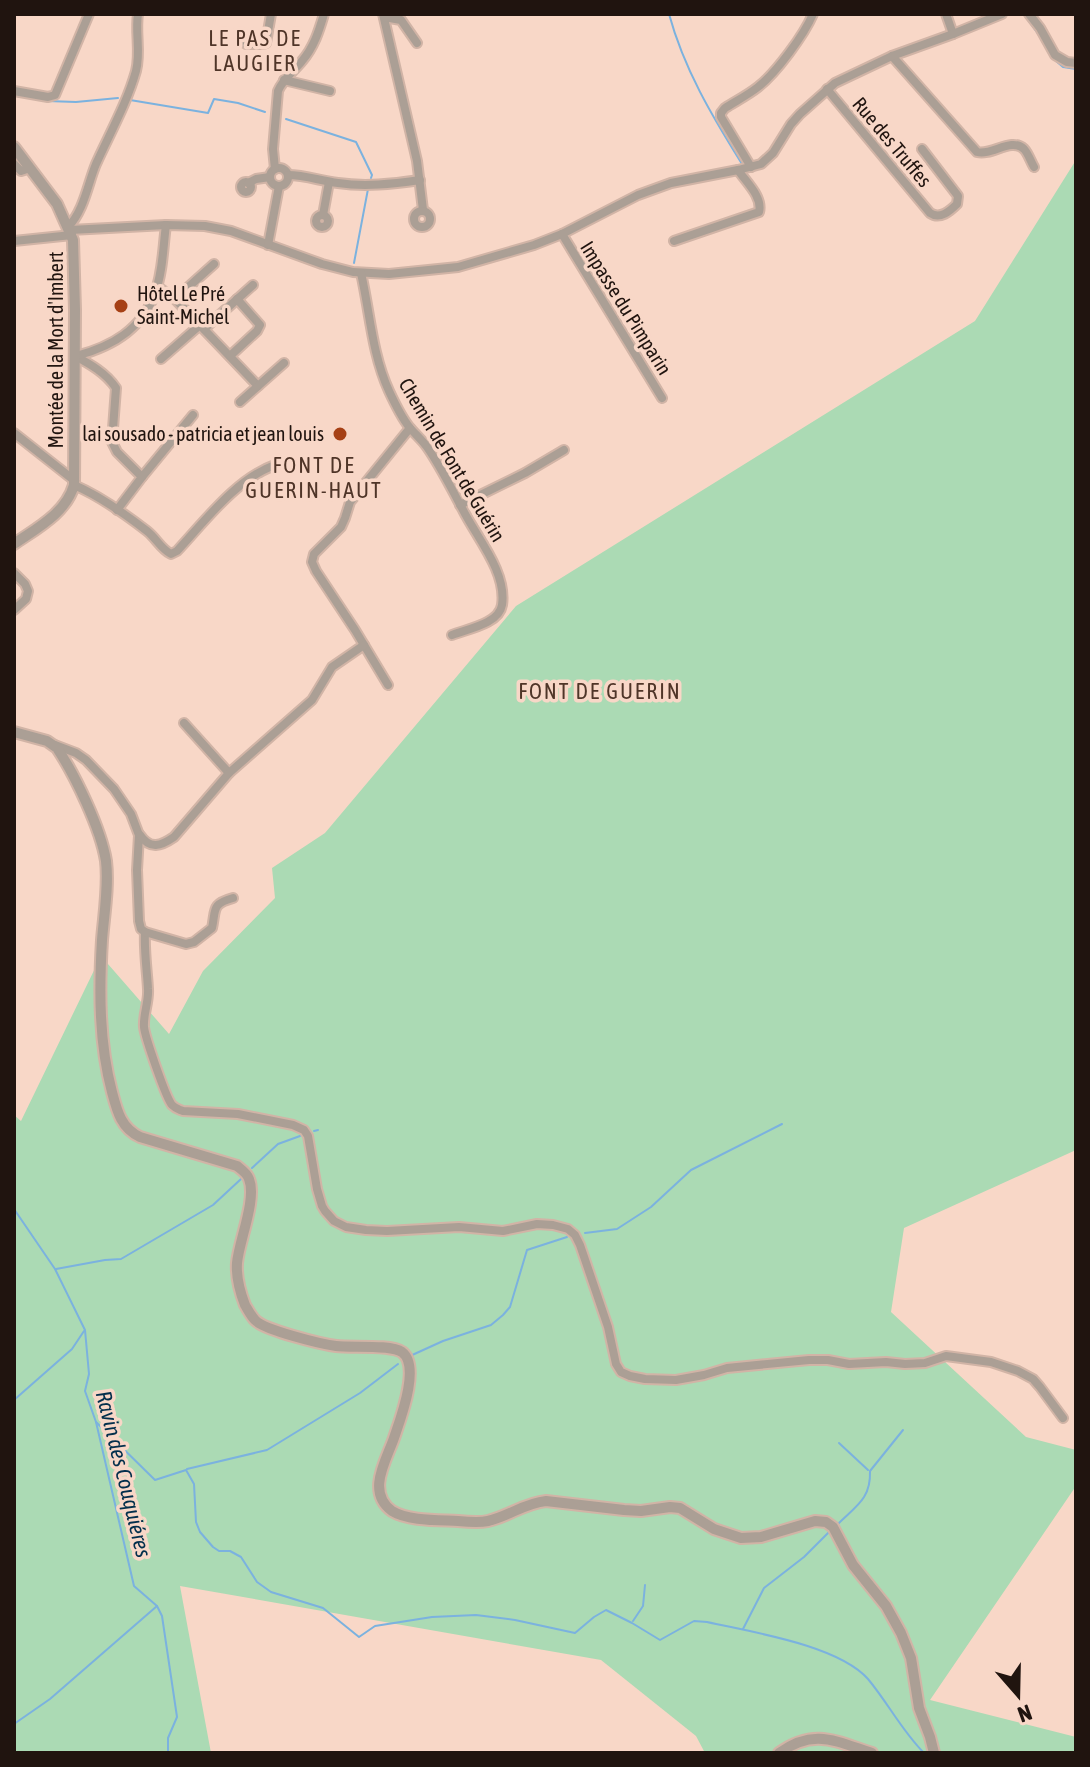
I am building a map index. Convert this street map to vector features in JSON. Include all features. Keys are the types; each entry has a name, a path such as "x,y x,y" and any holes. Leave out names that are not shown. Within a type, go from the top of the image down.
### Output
{"street":[{"path":"14,91 48,97 57,93 89,14"},
{"path":"70,231 133,79 137,61 138,14"},
{"path":"246,44 266,43 271,14"},
{"path":"279,186 274,184 273,149 279,88 310,50 324,14"},
{"path":"751,167 721,117 722,111 768,77 801,35 813,14"},
{"path":"946,14 953,34"},
{"path":"14,241 70,231 195,225 221,229 322,264 361,273 421,272 458,267 495,258 562,234 660,187 751,167 769,158 791,124 827,89 855,72 892,56 1002,14"},
{"path":"1029,14 1055,55 1076,63"},
{"path":"417,43 399,18 384,15 411,131 423,210"},
{"path":"892,56 977,152 983,154 1016,145 1024,149 1034,167"},
{"path":"284,80 330,91"},
{"name":"Rue des Truffes","path":"827,89 930,213 940,216 957,204 958,196 922,149"},
{"name":"Montée de la Mort d'Imbert","path":"14,147 57,204 74,248 83,357 75,483"},
{"path":"14,164 21,171 30,168"},
{"path":"248,183 283,169 288,175 329,182 367,185 420,180"},
{"path":"674,241 759,212 760,202 738,170"},
{"path":"279,186 286,183 288,175"},
{"path":"323,215 329,182"},
{"path":"268,245 279,186"},
{"path":"142,477 113,446 111,438 116,388 83,357 132,329 151,303 157,286 166,225"},
{"name":"Impasse du Pimparin","path":"562,234 662,398"},
{"path":"175,299 214,264"},
{"name":"Chemin de Font de Guérin","path":"361,273 380,371 401,415 440,466 495,566 500,582 502,606 499,613 492,619 452,635"},
{"path":"161,359 253,285"},
{"path":"157,286 175,299 258,386"},
{"path":"230,356 260,325 237,299"},
{"path":"240,402 284,363"},
{"path":"117,510 193,415"},
{"path":"388,685 312,562 313,556 341,527 350,502 410,428"},
{"path":"14,433 75,483 149,533 171,554 252,476 275,465"},
{"path":"460,505 469,503 564,450"},
{"path":"14,544 59,511 75,483"},
{"path":"14,573 28,587 28,591 26,599 14,610"},
{"path":"14,732 82,756 114,789 145,843 166,842 174,837 229,773 312,700 332,667 364,645"},
{"path":"184,723 229,773"},
{"path":"54,745 92,816 105,855 100,967 102,1042 110,1087 121,1120 127,1129 140,1137 237,1166 246,1173 251,1189 237,1264 241,1294 257,1323 334,1346 395,1349 409,1359 410,1378 394,1438 379,1477 385,1504 406,1516 473,1522 488,1521 535,1502 546,1501 641,1511 670,1507 680,1508 722,1533 741,1538 761,1537 815,1521 826,1522 833,1527 853,1565 886,1606 901,1633 911,1658 919,1708 934,1752"},
{"path":"139,835 139,921 145,932 190,944 212,928 216,907 233,898"},
{"path":"145,932 148,992 144,1032 171,1103 183,1111 238,1114 300,1127 308,1136 322,1206 329,1217 339,1224 354,1229 387,1231 459,1227 503,1231 537,1224 568,1229 580,1245 608,1327 616,1364 621,1372 630,1376 687,1379 727,1368 809,1360 905,1364 925,1363 946,1356 991,1362 1018,1371 1033,1379 1063,1418"},
{"path":"779,1753 817,1737 872,1753"}],"green space":[{"path":"1076,160 1076,1150 904,1228 891,1312 1026,1437 1076,1450 1076,1486 930,1700 1076,1737 1076,1753 705,1753 696,1736 601,1660 180,1586 211,1753 14,1753 14,1115 21,1121 101,956 169,1034 203,971 275,898 272,868 325,833 516,606 975,321"}],"waterway":[{"path":"669,14 691,73 742,164"},
{"path":"1026,17 1044,42"},
{"path":"1056,61 1063,67 1076,69"},
{"path":"14,95 25,97"},
{"path":"47,101 118,98"},
{"path":"130,100 208,113 214,99 265,112"},
{"path":"286,119 356,142 371,178"},
{"path":"354,263 368,189"},
{"path":"585,1233 617,1229 651,1207 691,1170 782,1124"},
{"path":"314,1131 318,1130"},
{"path":"252,1168 278,1144 300,1136"},
{"path":"56,1269 121,1259 213,1205 241,1179"},
{"name":"Ravin des Couquiéres","path":"14,1209 55,1269 85,1330 89,1374 85,1391 96,1422 134,1586 157,1606 162,1616 177,1717 168,1738 168,1753"},
{"path":"410,1356 491,1325 510,1307 527,1250 567,1237"},
{"path":"14,1400 72,1349 84,1331"},
{"path":"187,1469 267,1450 360,1393 398,1364"},
{"path":"96,1422 155,1480 186,1470 194,1484 196,1522 213,1547 241,1557 257,1582 271,1592 323,1608 359,1637 375,1626 432,1617 476,1615 575,1633 606,1610 660,1640 694,1621 707,1622 793,1642 836,1657 854,1667 868,1679 924,1753"},
{"path":"838,1524 861,1501 868,1489 870,1471 903,1430"},
{"path":"839,1443 868,1470"},
{"path":"743,1629 764,1588 804,1557 828,1533"},
{"path":"633,1621 643,1606 645,1585"},
{"path":"14,1724 50,1699 157,1606"}],"place":[{"name":"Hôtel Le Pré Saint-Michel","path":"121,306"},
{"name":"lai sousado - patricia et jean louis","path":"340,434"}],"district":[{"name":"LE PAS DE LAUGIER","path":"255,50"},
{"name":"FONT DE GUERIN-HAUT","path":"314,478"},
{"name":"FONT DE GUERIN","path":"600,691"}]}
